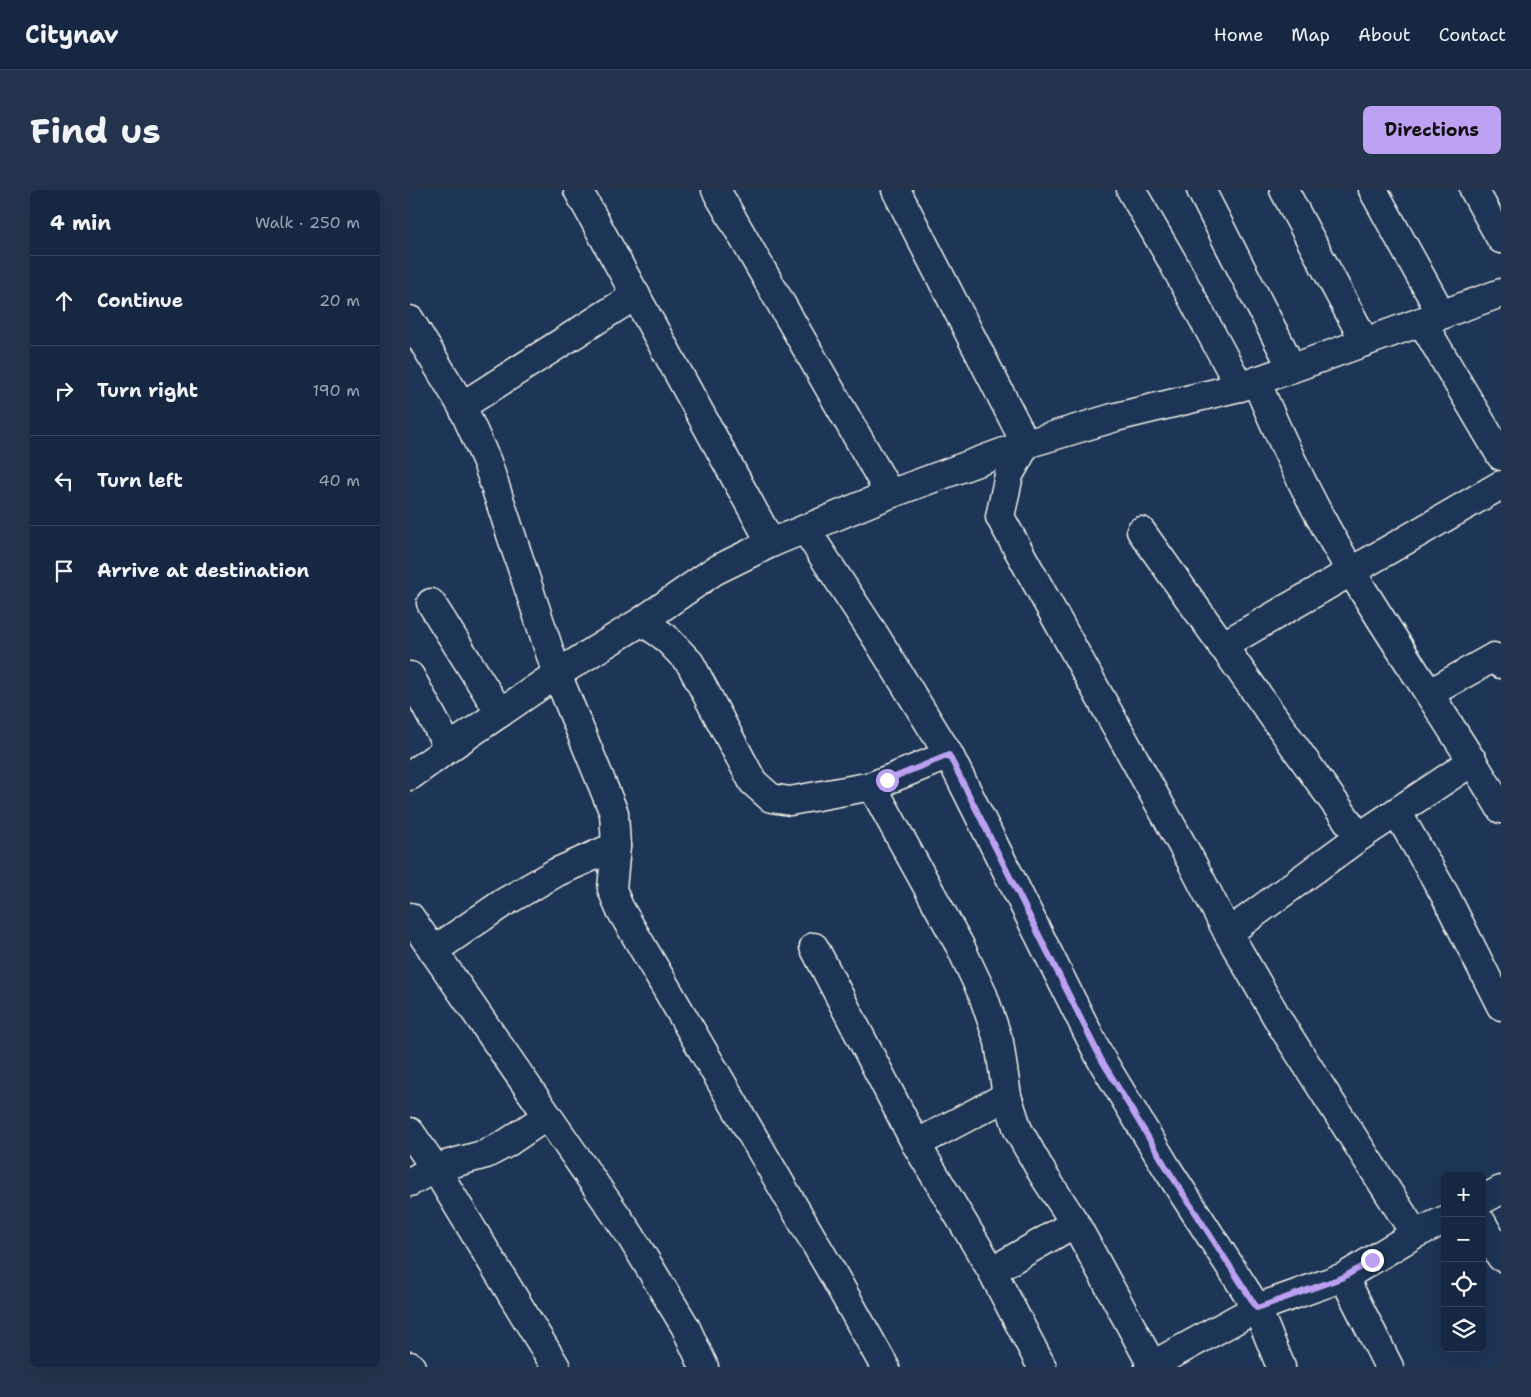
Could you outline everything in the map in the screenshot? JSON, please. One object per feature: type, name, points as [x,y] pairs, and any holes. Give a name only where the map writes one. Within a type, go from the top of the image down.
[{"type":"street","points":[[578,190],[771,543]]},
{"type":"street","points":[[716,190],[890,494]]},
{"type":"street","points":[[896,190],[1026,444]]},
{"type":"street","points":[[1131,190],[1280,437],[1309,498],[1351,571],[1474,761],[1501,809]]},
{"type":"street","points":[[1202,190],[1292,368]]},
{"type":"street","points":[[1284,190],[1364,342]]},
{"type":"street","points":[[1373,190],[1432,318],[1501,456]]},
{"type":"street","points":[[1474,190],[1501,239]]},
{"type":"street","points":[[410,776],[557,674],[642,621],[714,571],[771,543],[890,494],[1026,444],[1116,417],[1248,384],[1501,292]]},
{"type":"street","points":[[462,406],[636,295]]},
{"type":"street","points":[[410,320],[462,406],[487,462],[557,674],[614,813],[616,846],[612,889],[618,907],[885,1367]]},
{"type":"street","points":[[1026,444],[1009,475],[1000,517],[1191,861],[1228,933],[1282,1026],[1415,1234]]},
{"type":"street","points":[[1222,646],[1501,485]]},
{"type":"street","points":[[806,530],[874,634],[949,755],[1101,1059],[1168,1170],[1257,1308],[1282,1367]]},
{"type":"street","points":[[1141,531],[1359,837]]},
{"type":"street","points":[[431,603],[500,713]]},
{"type":"street","points":[[642,621],[666,637],[690,663],[753,782],[771,798],[790,801],[872,786],[949,755]]},
{"type":"street","points":[[1430,693],[1494,657],[1501,664]]},
{"type":"street","points":[[410,676],[449,748]]},
{"type":"street","points":[[1228,933],[1359,837],[1474,761]]},
{"type":"street","points":[[872,786],[960,946],[984,995],[999,1042],[1007,1096],[1018,1130],[1044,1176],[1075,1223],[1151,1366],[1257,1308],[1344,1277],[1415,1234],[1441,1222]]},
{"type":"street","points":[[1397,812],[1445,895],[1501,1006]]},
{"type":"street","points":[[433,951],[503,903],[557,872],[616,846]]},
{"type":"street","points":[[410,916],[630,1235],[685,1326],[704,1367]]},
{"type":"street","points":[[814,947],[916,1144],[992,1271],[1042,1367]]},
{"type":"street","points":[[916,1144],[1007,1096]]},
{"type":"street","points":[[410,1182],[435,1168],[486,1154],[508,1143],[547,1116]]},
{"type":"street","points":[[410,1132],[435,1168],[556,1367]]},
{"type":"street","points":[[1486,1198],[1501,1190]]},
{"type":"street","points":[[992,1271],[1075,1223]]},
{"type":"street","points":[[1486,1231],[1501,1257]]},
{"type":"street","points":[[1344,1277],[1389,1367]]},
{"type":"route","points":[[887,780],[949,755],[1101,1059],[1168,1170],[1257,1308],[1344,1277],[1372,1260]]}]
